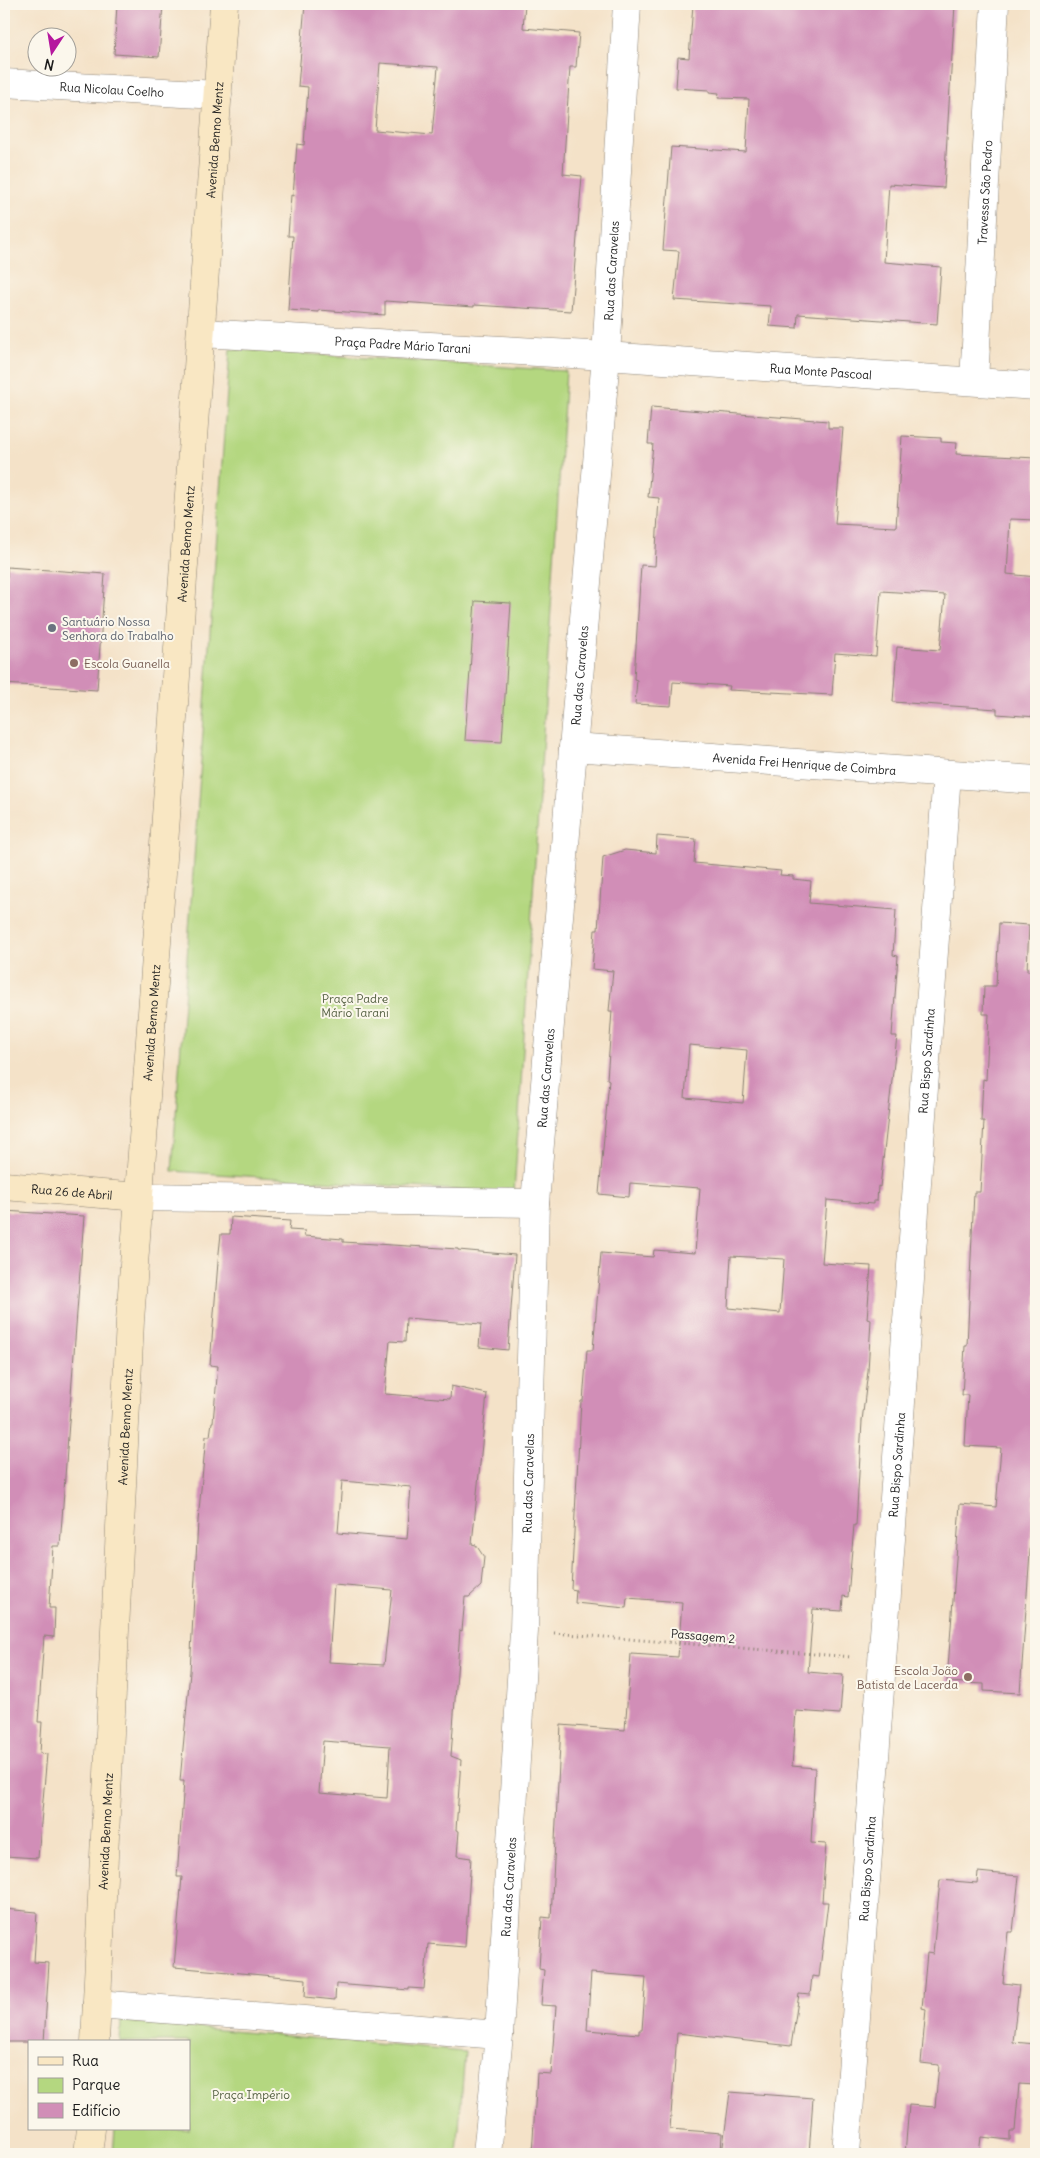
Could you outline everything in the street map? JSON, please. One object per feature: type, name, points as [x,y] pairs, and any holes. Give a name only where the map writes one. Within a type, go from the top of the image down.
[{"type":"street","name":"Avenida Benno Mentz","points":[[95,2040],[130,1321],[224,4]]},
{"type":"street","name":"Rua das Caravelas","points":[[487,2154],[498,2035],[524,1631],[535,1203],[606,356],[628,4]]},
{"type":"street","name":"Travessa São Pedro","points":[[974,381],[995,4]]},
{"type":"street","name":"Rua Nicolau Coelho","points":[[4,83],[218,95]]},
{"type":"street","name":"Praça Padre Mário Tarani","points":[[201,333],[606,356]]},
{"type":"street","name":"Rua Monte Pascoal","points":[[606,356],[1036,386]]},
{"type":"street","name":"Avenida Frei Henrique de Coimbra","points":[[573,747],[1036,780]]},
{"type":"street","name":"Rua Bispo Sardinha","points":[[846,2154],[946,774]]},
{"type":"street","name":"Rua 26 de Abril","points":[[4,1186],[139,1197]]},
{"type":"street","points":[[139,1197],[535,1203]]},
{"type":"street","points":[[97,2004],[498,2035]]},
{"type":"street","points":[[88,2154],[91,2130]]},
{"type":"street","points":[[91,2130],[94,2154]]},
{"type":"path","name":"Passagem 2","points":[[524,1631],[881,1660]]},
{"type":"green space","name":"Praça Padre Mário Tarani","points":[[230,349],[566,371],[514,1194],[172,1171]]},
{"type":"green space","name":"Praça Império","points":[[121,2021],[465,2052],[457,2154],[113,2154],[115,2130],[190,2130],[190,2040],[120,2040]]},
{"type":"building","points":[[117,4],[163,4],[159,57],[114,54]]},
{"type":"building","points":[[305,4],[525,4],[523,28],[579,33],[576,67],[570,67],[563,174],[582,176],[571,311],[385,301],[385,315],[319,310],[319,312],[288,310],[293,236],[288,236],[291,195],[293,196],[297,144],[304,145],[308,87],[298,86]],"holes":[[[380,63],[438,67],[432,135],[375,130]]]},
{"type":"building","points":[[693,4],[955,4],[944,188],[889,184],[884,262],[941,267],[937,324],[798,314],[797,328],[769,326],[771,306],[674,300],[679,251],[663,250],[671,147],[746,152],[749,99],[718,98],[719,93],[709,92],[709,90],[676,88],[678,57],[689,58]]},
{"type":"building","points":[[651,407],[828,421],[828,428],[843,428],[835,524],[896,527],[902,436],[941,438],[941,442],[957,443],[956,454],[1036,458],[1036,520],[1010,519],[1007,574],[1036,577],[1036,717],[997,714],[997,709],[893,702],[897,647],[940,650],[945,595],[881,591],[876,656],[835,653],[832,695],[729,690],[730,686],[673,682],[671,706],[635,704],[637,680],[634,679],[641,565],[655,566],[659,498],[648,497],[653,444],[648,444]]},
{"type":"building","name":"Santuário Nossa Senhora do Trabalho","points":[[7,567],[105,574],[97,690],[4,684],[4,577],[7,577]]},
{"type":"building","points":[[475,601],[511,603],[502,742],[465,740]]},
{"type":"building","points":[[657,836],[696,839],[694,863],[781,871],[780,875],[811,881],[809,903],[896,910],[893,955],[898,956],[892,1036],[897,1036],[880,1187],[878,1186],[877,1201],[873,1201],[873,1204],[827,1200],[822,1263],[871,1266],[867,1319],[871,1320],[868,1371],[862,1421],[856,1525],[854,1525],[848,1597],[843,1596],[842,1611],[813,1609],[808,1672],[843,1675],[840,1714],[796,1711],[792,1766],[815,1768],[811,1843],[826,1844],[822,1902],[828,1902],[819,1977],[812,1976],[810,1995],[799,1994],[791,2046],[677,2033],[670,2129],[722,2133],[721,2154],[532,2154],[537,2073],[551,2074],[556,2006],[541,2005],[544,1970],[539,1969],[542,1917],[551,1918],[561,1725],[625,1730],[631,1654],[678,1657],[682,1602],[627,1598],[626,1608],[575,1603],[576,1590],[571,1589],[581,1401],[583,1401],[587,1350],[593,1350],[601,1253],[653,1257],[654,1250],[695,1253],[700,1188],[630,1183],[629,1197],[599,1194],[609,1080],[607,1079],[612,1011],[609,1011],[613,971],[592,969],[595,930],[598,930],[603,857],[625,850],[656,853]],"holes":[[[689,1045],[747,1050],[743,1103],[685,1098]],[[731,1256],[784,1259],[780,1313],[728,1308]],[[591,1973],[646,1977],[642,2030],[639,2030],[639,2034],[587,2030]]]},
{"type":"building","points":[[999,923],[1029,925],[1027,971],[1036,971],[1036,1468],[1020,1693],[984,1691],[984,1684],[947,1682],[960,1504],[996,1507],[1001,1448],[965,1446],[968,1395],[962,1395],[965,1346],[967,1346],[974,1192],[980,1192],[984,1121],[981,1121],[983,1079],[986,1080],[989,1014],[983,1014],[984,986],[996,986]]},
{"type":"building","points":[[4,1211],[84,1216],[60,1546],[53,1546],[49,1608],[55,1608],[54,1637],[44,1636],[38,1722],[42,1722],[40,1753],[47,1754],[38,1858],[4,1856],[4,1305],[6,1276],[4,1275]]},
{"type":"building","points":[[231,1217],[290,1221],[289,1230],[305,1231],[304,1236],[343,1239],[343,1242],[458,1249],[515,1255],[508,1350],[479,1347],[481,1324],[406,1318],[405,1342],[390,1341],[385,1394],[450,1399],[451,1386],[487,1394],[472,1544],[476,1545],[484,1557],[481,1586],[469,1597],[465,1597],[462,1631],[460,1630],[451,1756],[461,1760],[456,1830],[459,1831],[457,1856],[471,1858],[465,1947],[428,1944],[424,1989],[409,1988],[409,1990],[336,1984],[335,2000],[305,1997],[306,1979],[174,1967],[182,1877],[177,1877],[184,1781],[180,1781],[190,1672],[198,1521],[206,1436],[210,1436],[213,1422],[218,1366],[210,1365],[221,1234],[230,1234]],"holes":[[[342,1481],[411,1487],[407,1539],[338,1533]],[[334,1585],[392,1590],[384,1665],[329,1662]],[[323,1741],[390,1746],[387,1798],[319,1793]]]},
{"type":"building","points":[[978,1872],[1019,1876],[1013,1932],[1008,1932],[1003,1983],[1019,1985],[1013,2042],[1036,2044],[1036,2085],[1019,2084],[1015,2131],[1010,2131],[1010,2140],[981,2137],[979,2154],[905,2154],[909,2105],[935,2107],[939,2065],[921,2063],[926,2009],[922,2008],[927,1953],[933,1954],[940,1880],[977,1883]]},
{"type":"building","points":[[4,1909],[37,1912],[34,1962],[49,1963],[44,2040],[4,2042]]},
{"type":"building","points":[[730,2092],[813,2098],[809,2154],[722,2154]]},
{"type":"place","name":"Santuário Nossa Senhora do Trabalho","points":[[52,628]]},
{"type":"place","name":"Escola Guanella","points":[[74,663]]},
{"type":"place","name":"Escola João Batista de Lacerda","points":[[968,1677]]}]
